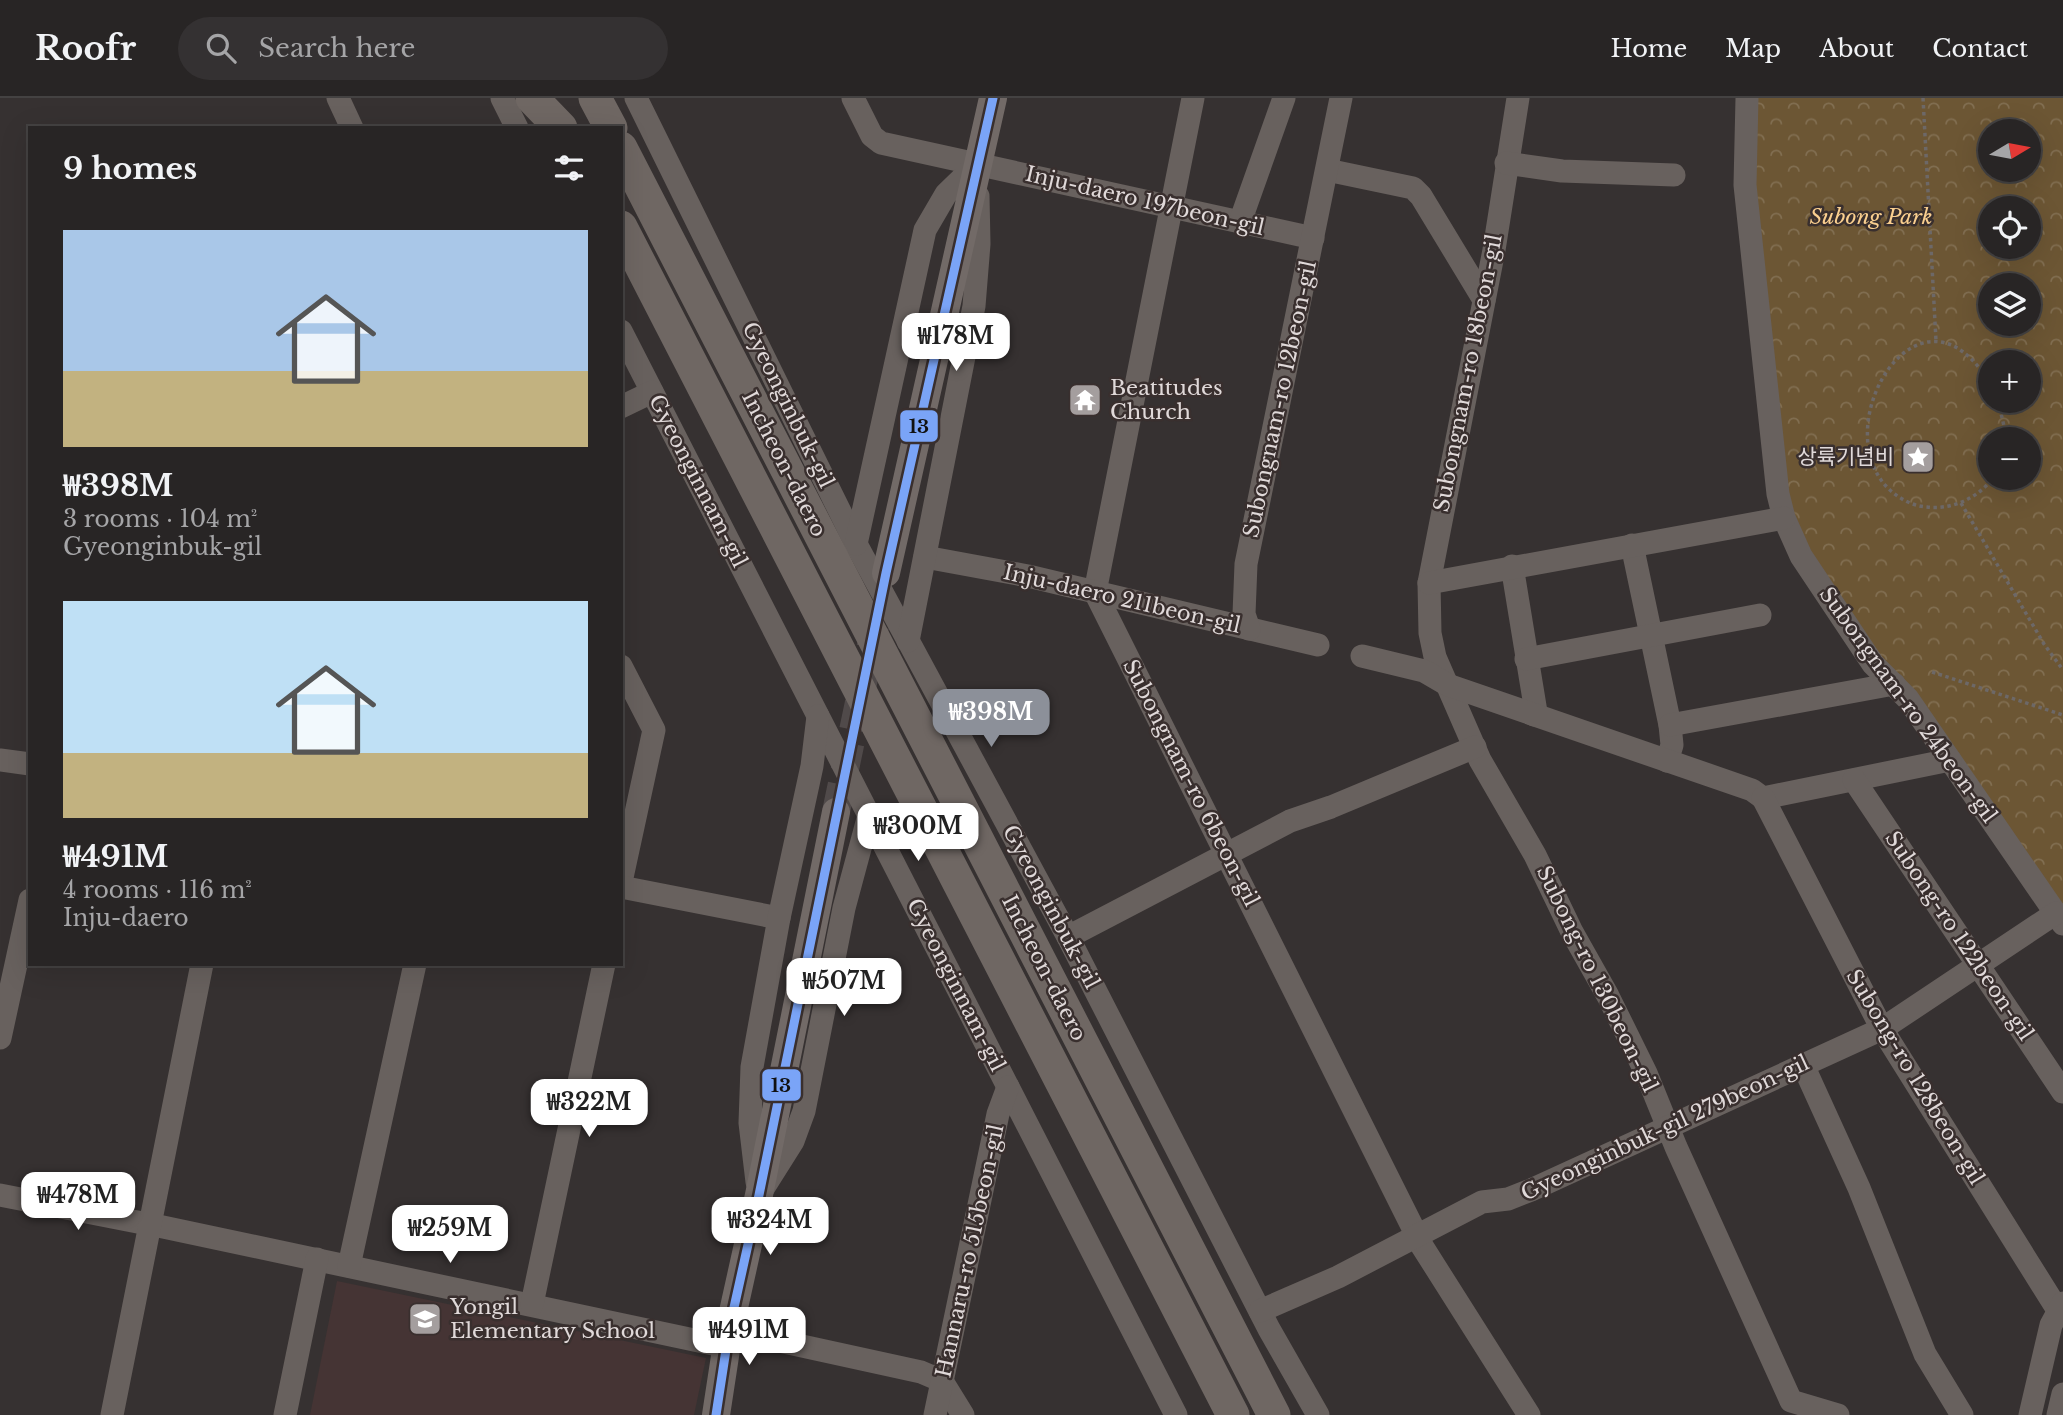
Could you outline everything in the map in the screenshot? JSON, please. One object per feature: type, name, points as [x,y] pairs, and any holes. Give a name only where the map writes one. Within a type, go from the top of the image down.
[{"type":"highway","points":[[532,98],[559,126]]},
{"type":"highway","points":[[555,98],[569,126]]},
{"type":"highway","points":[[595,98],[610,126]]},
{"type":"highway","name":"Incheon-daero","points":[[623,152],[1274,1415]]},
{"type":"highway","name":"Incheon-daero","points":[[623,232],[1233,1415]]},
{"type":"main road","points":[[886,573],[993,98]]},
{"type":"main road","points":[[716,1415],[728,1339],[836,812]]},
{"type":"street","points":[[338,98],[351,126]]},
{"type":"street","points":[[502,98],[516,126]]},
{"type":"street","name":"Gyeonginbuk-gil","points":[[636,98],[856,544],[1068,937],[1260,1311],[1318,1415]]},
{"type":"street","name":"Inju-daero 197beon-gil","points":[[853,98],[872,136],[881,143],[1313,238]]},
{"type":"street","points":[[1095,592],[1193,98]]},
{"type":"street","points":[[1240,222],[1284,98]]},
{"type":"street","name":"Subongnam-ro 12beon-gil","points":[[1249,629],[1244,614],[1247,564],[1341,98]]},
{"type":"street","name":"Subongnam-ro 18beon-gil","points":[[1448,685],[1436,657],[1430,633],[1429,583],[1484,300],[1518,98]]},
{"type":"street","name":"Subongnam-ro 24beon-gil","points":[[1747,98],[1745,185],[1778,494],[1784,518],[1801,556],[1873,664],[1908,699],[2059,919]]},
{"type":"street","points":[[856,544],[925,230],[947,194],[978,163]]},
{"type":"street","points":[[908,641],[974,306],[979,244],[978,163]]},
{"type":"street","points":[[1506,163],[1562,171],[1674,174]]},
{"type":"street","points":[[1327,170],[1413,188],[1421,196],[1484,300]]},
{"type":"street","name":"Gyeonginnam-gil","points":[[623,335],[1176,1415]]},
{"type":"street","points":[[623,406],[652,392]]},
{"type":"street","points":[[1429,583],[1784,518]]},
{"type":"street","points":[[1632,545],[1670,725],[1672,745],[1667,761]]},
{"type":"street","name":"Inju-daero 211beon-gil","points":[[925,557],[1028,576],[1318,645]]},
{"type":"street","points":[[1512,566],[1536,712],[1534,715]]},
{"type":"street","name":"Subongnam-ro 6beon-gil","points":[[1095,592],[1417,1236],[1530,1415]]},
{"type":"street","points":[[1526,659],[1760,615]]},
{"type":"street","points":[[1362,656],[1423,671],[1448,685],[1752,790],[1763,798],[1950,760]]},
{"type":"street","points":[[623,670],[654,730],[623,875]]},
{"type":"street","points":[[1670,725],[1894,684]]},
{"type":"street","name":"Subong-ro 130beon-gil","points":[[1448,685],[1475,747],[1535,855],[1646,1073],[1791,1401],[1830,1413]]},
{"type":"street","points":[[759,1195],[750,1123],[752,1067],[779,918],[812,766],[818,716]]},
{"type":"street","points":[[1068,937],[1290,821],[1331,807],[1475,747]]},
{"type":"street","points":[[0,760],[28,764]]},
{"type":"street","name":"Subong-ro 122beon-gil","points":[[1854,780],[2063,1092]]},
{"type":"street","name":"Subong-ro 128beon-gil","points":[[1763,798],[1882,1029],[2061,1307]]},
{"type":"street","points":[[759,1195],[793,1141],[804,1111],[844,908],[869,815]]},
{"type":"street","points":[[623,884],[779,918]]},
{"type":"street","points":[[0,1038],[28,909]]},
{"type":"street","name":"Gyeonginbuk-gil 279beon-gil","points":[[1260,1311],[1338,1278],[1482,1202],[1508,1199],[1882,1029],[1978,965],[2059,919]]},
{"type":"street","points":[[112,1415],[157,1226],[202,966]]},
{"type":"street","points":[[349,1266],[415,966]]},
{"type":"street","points":[[532,1304],[604,966]]},
{"type":"street","points":[[1803,1065],[1859,1188],[1925,1354],[1962,1415]]},
{"type":"street","name":"Hannaru-ro 515beon-gil","points":[[935,1415],[999,1114],[1008,1087]]},
{"type":"street","points":[[0,1195],[532,1304],[921,1372],[942,1381],[963,1415]]},
{"type":"street","points":[[285,1415],[317,1259]]},
{"type":"street","points":[[2030,1415],[2051,1325],[2061,1307]]},
{"type":"path","points":[[1923,98],[1936,341]]},
{"type":"path","points":[[1978,367],[1956,348],[1936,341],[1922,342],[1909,348],[1898,356],[1880,385],[1871,410],[1868,446],[1879,478],[1898,496],[1920,506],[1931,508],[1961,503],[1982,490]]},
{"type":"path","points":[[1961,503],[2044,644],[2063,670]]},
{"type":"path","points":[[1932,672],[2063,715]]},
{"type":"shaded area","name":"Yongil Elementary School","points":[[337,1281],[706,1358],[694,1415],[310,1415]]},
{"type":"green space","name":"Subong Park","points":[[1751,98],[2063,98],[2063,918],[1784,518],[1754,238]]},
{"type":"tunnel","points":[[836,812],[875,626]]},
{"type":"transit line","name":"13","points":[[716,1415],[729,1330],[886,573],[993,98]]},
{"type":"place","name":"Beatitudes Church","points":[[1085,400]]},
{"type":"place","name":"상륙기념비","points":[[1918,457]]},
{"type":"place","name":"Yongil Elementary School","points":[[425,1319]]}]
